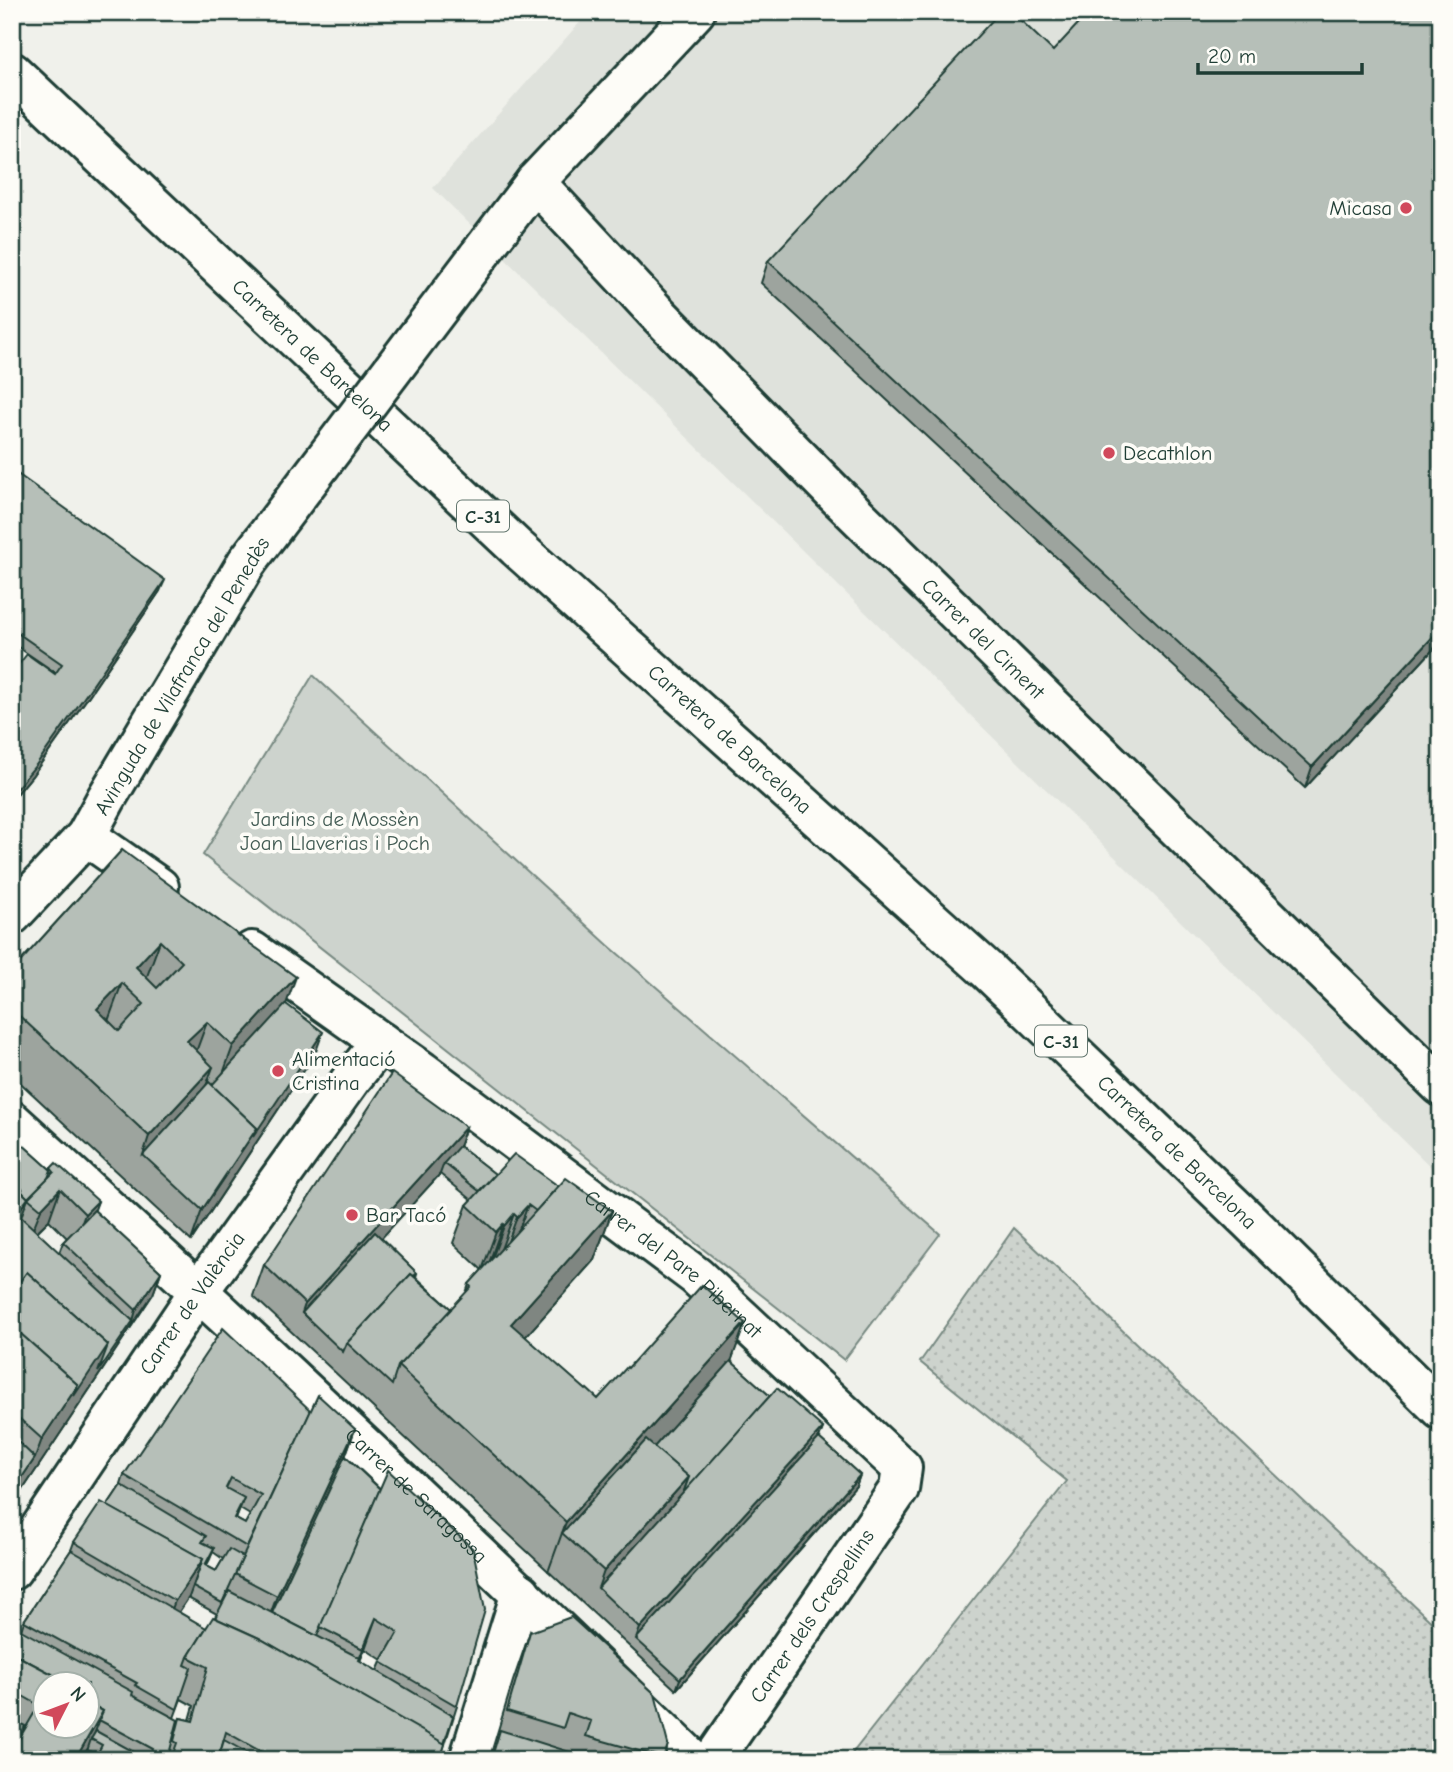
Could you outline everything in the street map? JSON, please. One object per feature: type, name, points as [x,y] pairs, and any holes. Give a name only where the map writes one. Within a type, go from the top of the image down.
[{"type":"main road","name":"Avinguda de Vilafranca del Penedès","points":[[12,915],[86,836],[247,562],[535,183],[695,12]]},
{"type":"main road","name":"Carretera de Barcelona","points":[[12,72],[517,548],[986,970],[1248,1220],[1441,1410]]},
{"type":"main road","name":"Carrer del Ciment","points":[[535,183],[654,310],[834,493],[1441,1086]]},
{"type":"main road","points":[[86,836],[182,903]]},
{"type":"main road","name":"Carrer del Pare Pibernat","points":[[227,934],[422,1071],[696,1276],[902,1468]]},
{"type":"main road","name":"Carrer de València","points":[[12,1570],[199,1291],[352,1078],[381,1042]]},
{"type":"main road","name":"Carrer de Saragossa","points":[[12,1121],[199,1291],[693,1760]]},
{"type":"main road","name":"Carrer dels Crespellins","points":[[713,1760],[900,1489],[902,1468]]},
{"type":"main road","points":[[469,1760],[521,1594]]},
{"type":"shaded area","points":[[589,12],[1441,12],[1441,1177],[433,188]]},
{"type":"green space","name":"Jardins de Mossèn Joan Llaverias i Poch","points":[[313,675],[608,945],[940,1234],[844,1360],[203,855]]},
{"type":"green space","points":[[1014,1228],[1441,1631],[1441,1760],[847,1760],[1067,1481],[920,1362]]},
{"type":"building","points":[[1000,12],[1012,12],[1053,51],[1089,12],[1441,12],[1441,628],[1312,767],[768,261]]},
{"type":"building","points":[[12,470],[165,580],[36,765],[12,794],[12,673],[27,654],[55,674],[62,664],[12,629],[16,617],[12,614]]},
{"type":"building","points":[[122,850],[296,977],[233,1046],[207,1022],[187,1041],[213,1067],[149,1136],[12,1009],[12,971]],"holes":[[[160,941],[182,962],[157,988],[136,967]],[[122,983],[144,1004],[119,1031],[97,1009]]]},
{"type":"building","points":[[286,1004],[323,1032],[253,1137],[257,1128],[212,1085]]},
{"type":"building","points":[[392,1073],[466,1127],[305,1304],[264,1265]]},
{"type":"building","points":[[209,1082],[257,1128],[202,1210],[143,1155]]},
{"type":"building","points":[[12,1135],[51,1170],[48,1178],[28,1198],[12,1180]]},
{"type":"building","points":[[459,1146],[495,1174],[479,1191],[444,1163]]},
{"type":"building","points":[[514,1154],[558,1186],[536,1211],[528,1205],[517,1217],[514,1214],[496,1232],[467,1205]]},
{"type":"building","points":[[56,1163],[98,1201],[85,1214],[60,1189],[41,1209],[28,1198],[54,1172],[51,1168]]},
{"type":"building","points":[[566,1178],[612,1211],[511,1324],[586,1390],[598,1399],[702,1285],[745,1323],[566,1522],[398,1366]]},
{"type":"building","points":[[12,1180],[28,1198],[12,1220]]},
{"type":"building","points":[[94,1210],[161,1272],[136,1310],[63,1242]]},
{"type":"building","points":[[21,1217],[133,1321],[98,1372],[108,1345],[27,1272],[12,1292],[12,1230]]},
{"type":"building","points":[[375,1232],[417,1273],[414,1276],[411,1274],[347,1343],[343,1352],[302,1313]]},
{"type":"building","points":[[27,1272],[108,1345],[74,1396],[78,1385],[12,1326],[12,1292]]},
{"type":"building","points":[[411,1274],[451,1309],[398,1366],[392,1385],[347,1343]]},
{"type":"building","points":[[12,1326],[78,1385],[42,1439],[12,1412]]},
{"type":"building","points":[[223,1328],[311,1411],[247,1547],[124,1475]],"holes":[[[231,1478],[261,1495],[245,1524],[234,1518],[244,1498],[226,1488]]]},
{"type":"building","points":[[731,1361],[770,1396],[683,1494],[689,1477],[654,1447]]},
{"type":"building","points":[[777,1388],[823,1428],[640,1628],[598,1588]]},
{"type":"building","points":[[318,1395],[355,1429],[277,1596],[235,1574]]},
{"type":"building","points":[[12,1436],[35,1458],[12,1492]]},
{"type":"building","points":[[819,1438],[860,1475],[680,1679],[636,1639]]},
{"type":"building","points":[[646,1440],[689,1477],[604,1571],[562,1533]]},
{"type":"building","points":[[345,1456],[380,1489],[317,1636],[272,1613]]},
{"type":"building","points":[[388,1470],[473,1549],[485,1610],[457,1706],[381,1662],[398,1632],[376,1618],[363,1649],[320,1627]]},
{"type":"building","points":[[121,1485],[206,1536],[202,1542],[214,1548],[205,1565],[216,1571],[229,1549],[243,1557],[222,1603],[193,1587],[203,1559],[107,1506]]},
{"type":"building","points":[[101,1502],[203,1559],[175,1601],[74,1542]]},
{"type":"building","points":[[71,1550],[206,1628],[185,1665],[191,1668],[177,1709],[135,1685],[137,1683],[24,1621]]},
{"type":"building","points":[[229,1591],[360,1658],[359,1660],[453,1716],[444,1744],[259,1638],[215,1618]]},
{"type":"building","points":[[213,1617],[259,1638],[445,1744],[440,1760],[276,1760],[226,1732],[218,1760],[171,1760],[177,1743],[174,1741],[180,1718],[193,1721],[208,1667],[188,1657]]},
{"type":"building","points":[[571,1617],[655,1694],[668,1744],[664,1758],[586,1736],[591,1721],[568,1713],[563,1728],[507,1711],[530,1632]]},
{"type":"building","points":[[21,1630],[93,1670],[44,1670],[12,1653],[12,1644]]},
{"type":"building","points":[[12,1653],[44,1670],[32,1670],[32,1701],[12,1690]]},
{"type":"building","points":[[102,1675],[178,1720],[168,1758],[170,1760],[147,1760],[153,1749],[102,1722]]},
{"type":"building","points":[[32,1717],[32,1740],[86,1740],[75,1760],[12,1760],[12,1751]]},
{"type":"building","points":[[12,1719],[25,1726],[12,1749]]},
{"type":"building","points":[[500,1730],[579,1755],[598,1760],[491,1760]]},
{"type":"building","points":[[102,1734],[147,1759],[94,1760],[102,1745],[93,1740],[102,1740]]},
{"type":"building","points":[[224,1740],[260,1760],[218,1760]]},
{"type":"place","name":"Micasa","points":[[1406,208]]},
{"type":"place","name":"Decathlon","points":[[1109,453]]},
{"type":"place","name":"Alimentació Cristina","points":[[278,1071]]},
{"type":"place","name":"Bar Tacó","points":[[352,1215]]}]
